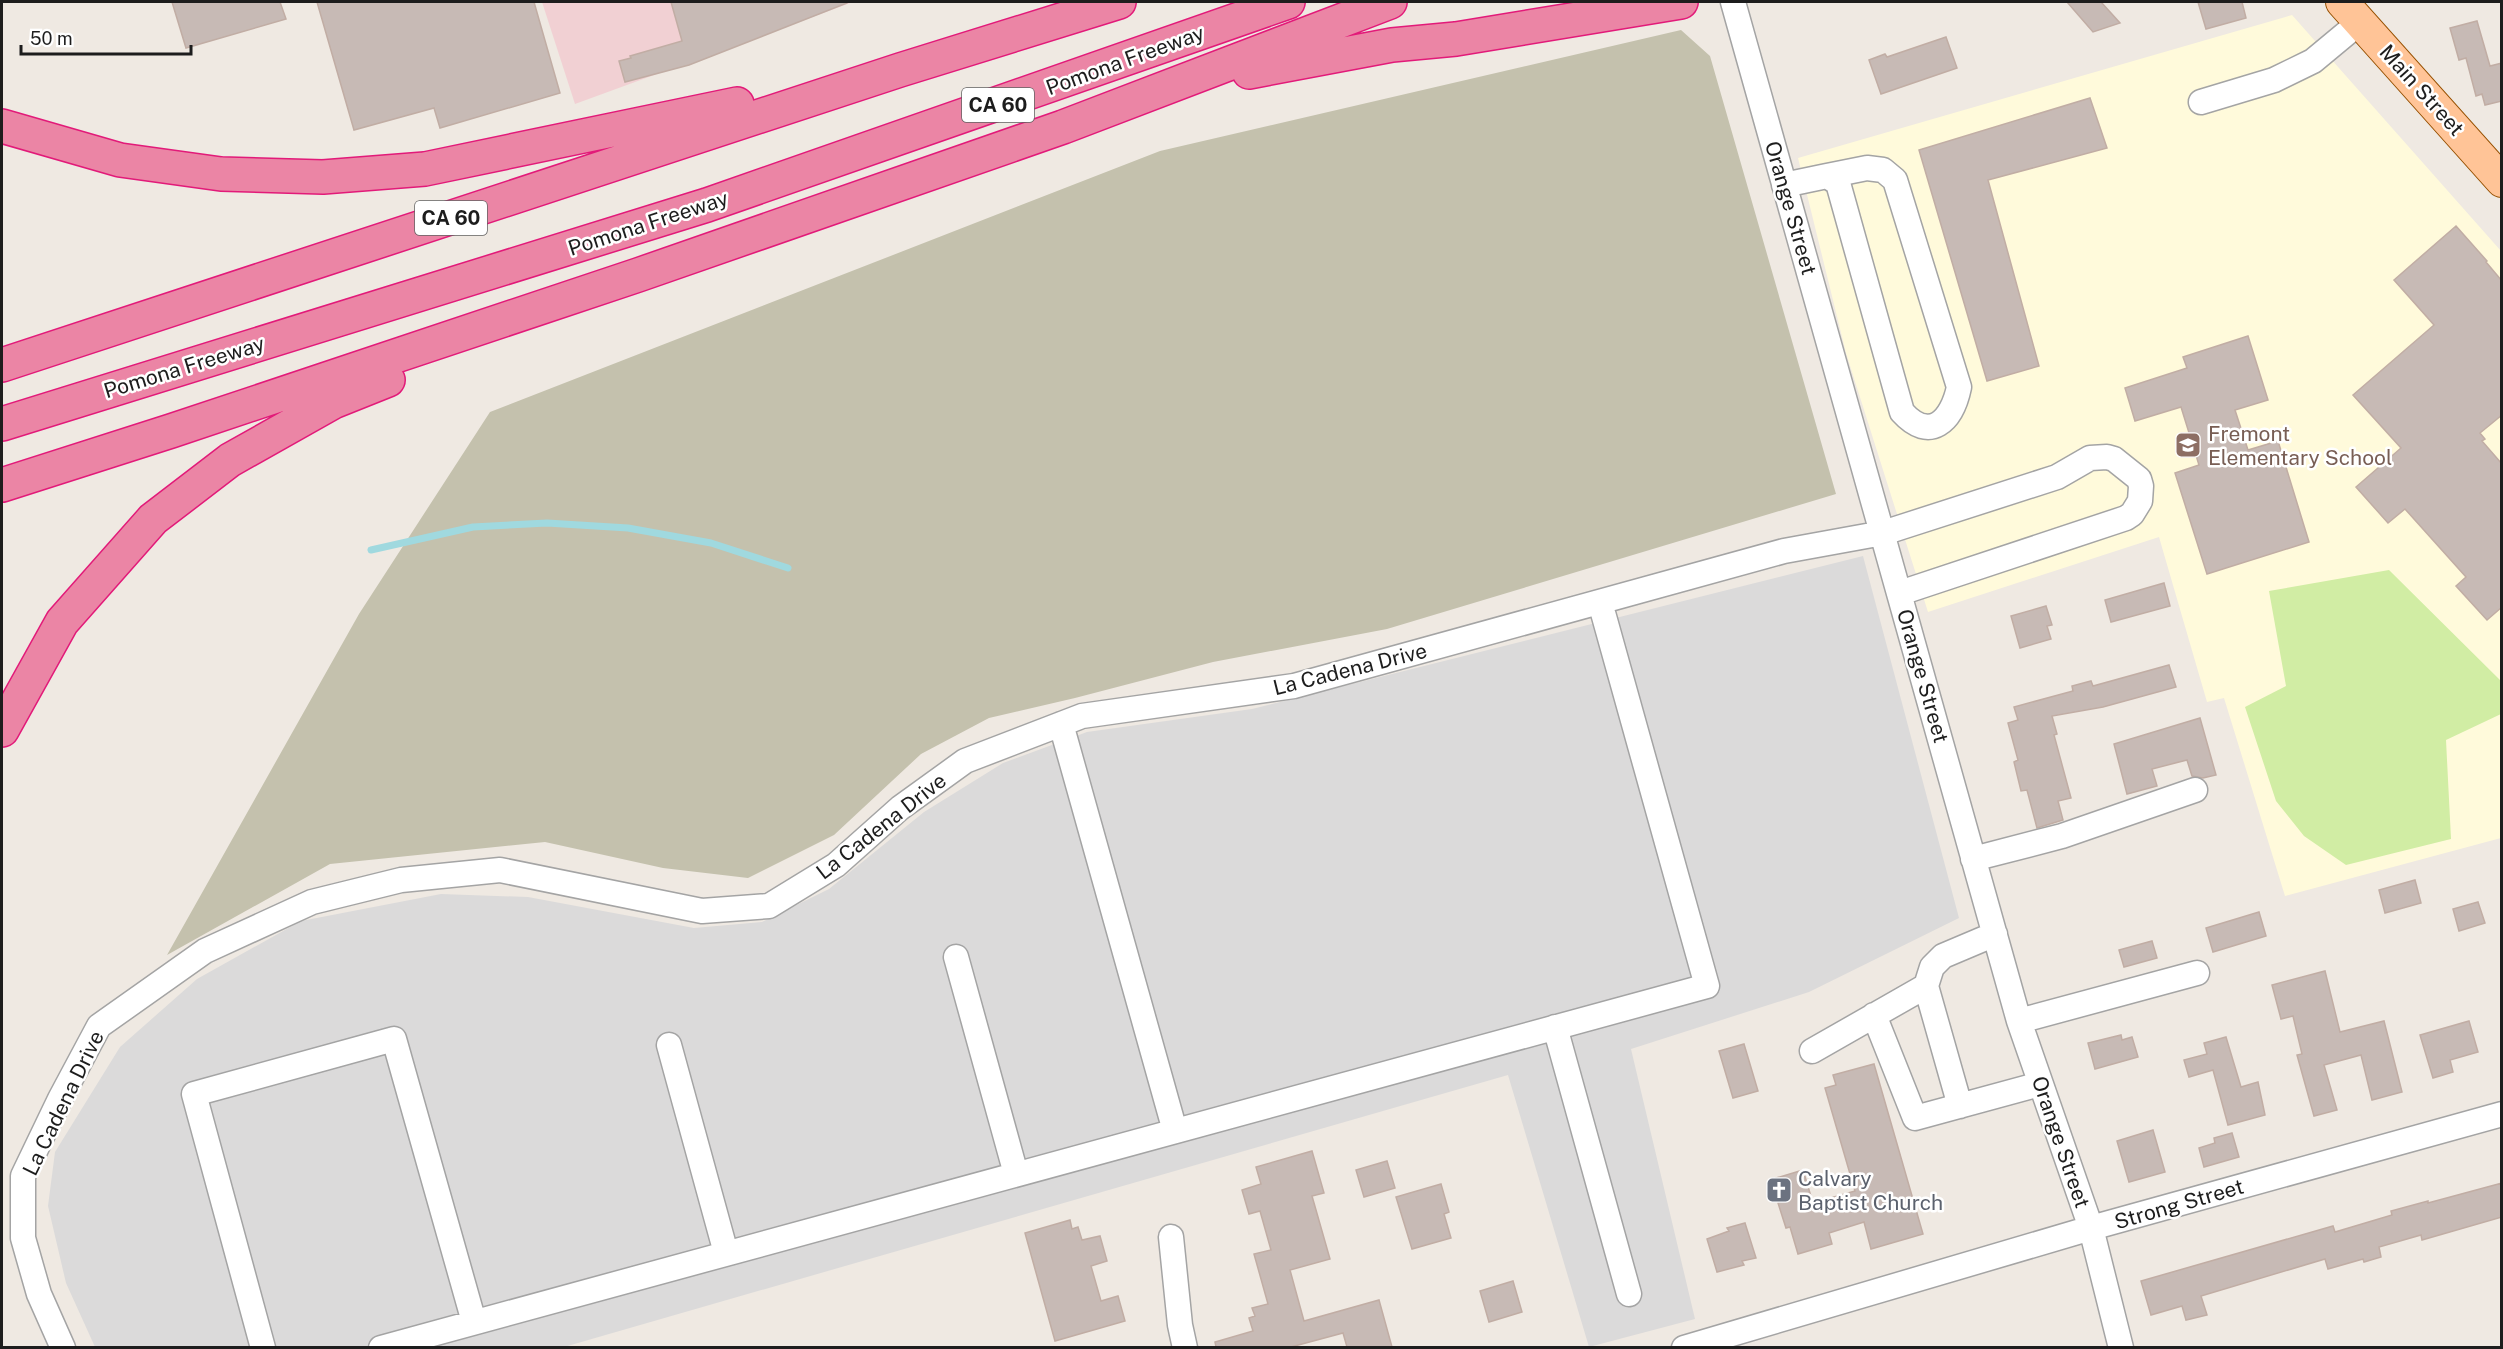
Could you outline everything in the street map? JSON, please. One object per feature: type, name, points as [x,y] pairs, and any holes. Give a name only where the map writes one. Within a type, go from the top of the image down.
[{"type":"highway","points":[[1067,18],[1107,2]]},
{"type":"highway","name":"CA 60","points":[[2,365],[900,70],[1119,2]]},
{"type":"highway","name":"Pomona Freeway","points":[[2,424],[707,205],[1288,2]]},
{"type":"highway","points":[[2,485],[638,275],[1063,127],[1390,2]]},
{"type":"highway","points":[[1063,127],[1235,75],[1392,45],[1456,39],[1681,2]]},
{"type":"highway","points":[[2,126],[120,160],[221,174],[323,177],[425,169],[900,70]]},
{"type":"highway","points":[[2,730],[62,622],[153,519],[230,460],[333,402],[638,275]]},
{"type":"main road","name":"Main Street","points":[[2351,12],[2502,181]]},
{"type":"street","name":"Orange Street","points":[[1733,2],[2019,1021],[2091,1228],[2121,1347]]},
{"type":"street","points":[[2201,102],[2274,80],[2313,61],[2351,12]]},
{"type":"street","points":[[1784,185],[1827,176],[1868,168],[1883,170],[1894,180],[1959,387],[1955,405],[1944,420],[1927,428],[1913,425],[1902,412],[1838,183],[1827,176]]},
{"type":"street","name":"La Cadena Drive","points":[[63,1347],[39,1294],[24,1238],[23,1176],[99,1026],[205,951],[312,902],[401,880],[501,870],[702,911],[769,906],[836,865],[900,808],[965,761],[1082,716],[1294,686],[1784,551],[1883,533],[2057,477],[2090,458],[2114,459],[2134,474],[2141,486],[2140,501],[2132,514],[2126,518],[1900,593]]},
{"type":"street","points":[[381,1347],[1707,986],[1600,602]]},
{"type":"street","points":[[1061,724],[1175,1131]]},
{"type":"street","points":[[1973,859],[2062,836],[2195,790]]},
{"type":"street","points":[[1960,1106],[1926,986],[1932,967],[1942,956],[1995,934]]},
{"type":"street","points":[[956,957],[1016,1174]]},
{"type":"street","points":[[2019,1021],[2197,973]]},
{"type":"street","points":[[1812,1051],[1926,986]]},
{"type":"street","points":[[1874,1015],[1915,1118],[2040,1084]]},
{"type":"street","points":[[1555,1027],[1629,1294]]},
{"type":"street","points":[[263,1347],[195,1094],[394,1039],[474,1322]]},
{"type":"street","points":[[669,1045],[726,1253]]},
{"type":"street","name":"Strong Street","points":[[1684,1347],[2091,1228],[2502,1114]]},
{"type":"street","points":[[1171,1237],[1180,1325],[1185,1347]]},
{"type":"shaded area","points":[[542,2],[853,2],[575,104]]},
{"type":"shaded area","name":"Fremont Elementary School","points":[[2292,15],[2501,251],[2501,838],[2285,896],[2224,698],[2207,702],[2159,537],[1928,612],[1846,353],[1798,158]]},
{"type":"shaded area","points":[[1681,30],[1710,56],[1836,494],[1387,629],[1213,662],[989,718],[921,754],[834,835],[748,878],[663,868],[545,842],[330,864],[167,955],[359,614],[490,412],[1160,151]]},
{"type":"shaded area","points":[[1863,556],[1959,918],[1809,992],[1631,1049],[1695,1319],[1589,1347],[1508,1075],[564,1347],[95,1347],[66,1283],[48,1206],[55,1152],[120,1047],[197,979],[301,921],[441,894],[528,897],[694,928],[762,922],[829,889],[924,812],[1003,763],[1087,732],[1252,709]]},
{"type":"green space","points":[[2389,570],[2501,681],[2501,714],[2446,740],[2451,839],[2346,865],[2304,836],[2276,801],[2245,707],[2286,686],[2269,591]]},
{"type":"building","points":[[172,2],[280,2],[286,19],[186,48]]},
{"type":"building","points":[[317,2],[534,2],[560,93],[440,128],[434,108],[354,130]]},
{"type":"building","points":[[671,2],[847,3],[689,65],[625,82],[619,61],[682,41]]},
{"type":"building","points":[[2067,2],[2101,2],[2120,23],[2093,32]]},
{"type":"building","points":[[2198,2],[2242,2],[2246,18],[2206,29]]},
{"type":"building","points":[[2477,21],[2490,66],[2502,63],[2502,101],[2485,105],[2482,94],[2476,96],[2466,58],[2459,60],[2450,28]]},
{"type":"building","points":[[1946,37],[1957,68],[1881,94],[1869,60],[1885,54],[1887,57]]},
{"type":"building","points":[[2090,98],[2107,148],[1988,180],[2039,366],[1987,381],[1919,150]]},
{"type":"building","points":[[2456,226],[2502,281],[2502,415],[2480,433],[2485,439],[2482,441],[2502,464],[2502,607],[2487,620],[2456,586],[2466,577],[2405,509],[2388,523],[2356,487],[2401,448],[2353,395],[2434,325],[2394,280]]},
{"type":"building","points":[[2248,336],[2268,400],[2235,410],[2248,450],[2278,441],[2309,542],[2207,574],[2175,473],[2199,465],[2181,407],[2135,421],[2125,388],[2187,368],[2183,357]]},
{"type":"building","points":[[2164,583],[2170,606],[2111,622],[2105,600]]},
{"type":"building","points":[[2046,606],[2052,625],[2047,626],[2051,639],[2020,648],[2011,616]]},
{"type":"building","points":[[2169,665],[2176,687],[2103,707],[2052,716],[2057,734],[2054,735],[2071,798],[2058,801],[2063,820],[2037,828],[2027,790],[2021,791],[2014,762],[2018,760],[2008,723],[2018,720],[2014,707],[2073,691],[2072,686],[2091,681],[2093,686]]},
{"type":"building","points":[[2200,718],[2216,775],[2203,778],[2192,776],[2187,760],[2152,769],[2157,786],[2127,794],[2114,744]]},
{"type":"building","points":[[2415,880],[2421,903],[2385,913],[2379,890]]},
{"type":"building","points":[[2478,902],[2485,923],[2459,931],[2453,909]]},
{"type":"building","points":[[2259,912],[2266,936],[2213,952],[2206,928]]},
{"type":"building","points":[[2152,941],[2157,958],[2124,967],[2119,950]]},
{"type":"building","points":[[2325,971],[2340,1032],[2384,1021],[2402,1092],[2372,1100],[2361,1055],[2324,1065],[2337,1110],[2314,1116],[2297,1055],[2302,1054],[2293,1016],[2281,1019],[2272,985]]},
{"type":"building","points":[[2469,1021],[2478,1052],[2450,1060],[2453,1072],[2433,1078],[2420,1035]]},
{"type":"building","points":[[2121,1035],[2122,1040],[2132,1037],[2138,1057],[2095,1069],[2088,1043]]},
{"type":"building","points":[[2226,1037],[2241,1087],[2258,1082],[2265,1115],[2228,1125],[2213,1070],[2189,1077],[2184,1060],[2207,1054],[2204,1043]]},
{"type":"building","points":[[1744,1044],[1758,1091],[1733,1098],[1719,1051]]},
{"type":"building","points":[[1874,1064],[1923,1234],[1871,1249],[1864,1222],[1829,1233],[1832,1244],[1798,1254],[1790,1227],[1786,1228],[1778,1203],[1782,1201],[1776,1178],[1803,1170],[1813,1203],[1855,1191],[1825,1088],[1836,1085],[1833,1075]]},
{"type":"building","points":[[2153,1130],[2165,1172],[2129,1182],[2117,1141]]},
{"type":"building","points":[[2232,1133],[2239,1157],[2204,1167],[2199,1148],[2215,1143],[2214,1138]]},
{"type":"building","points":[[1312,1151],[1324,1193],[1312,1196],[1330,1259],[1290,1270],[1304,1321],[1379,1300],[1392,1347],[1347,1347],[1343,1333],[1291,1347],[1216,1347],[1215,1342],[1253,1331],[1249,1318],[1255,1316],[1252,1308],[1268,1304],[1254,1254],[1271,1250],[1260,1211],[1249,1214],[1242,1190],[1261,1184],[1256,1167]]},
{"type":"building","points":[[1387,1161],[1395,1188],[1364,1197],[1356,1170]]},
{"type":"building","points":[[2502,1183],[2502,1217],[2422,1240],[2421,1235],[2379,1247],[2381,1257],[2364,1262],[2363,1259],[2328,1269],[2325,1259],[2201,1296],[2207,1315],[2186,1320],[2182,1306],[2151,1315],[2141,1281],[2333,1226],[2335,1232],[2392,1215],[2391,1211]]},
{"type":"building","points":[[1441,1184],[1449,1212],[1444,1214],[1451,1238],[1412,1249],[1396,1197]]},
{"type":"building","points":[[1070,1220],[1072,1229],[1078,1227],[1082,1240],[1100,1236],[1107,1261],[1091,1266],[1101,1301],[1118,1296],[1125,1321],[1055,1341],[1025,1233]]},
{"type":"building","points":[[1745,1223],[1756,1258],[1742,1261],[1744,1265],[1717,1272],[1707,1239],[1729,1231],[1727,1228]]},
{"type":"building","points":[[1513,1281],[1522,1312],[1489,1322],[1480,1291]]},
{"type":"waterway","points":[[371,550],[473,527],[547,523],[628,528],[711,543],[788,568]]},
{"type":"place","name":"Fremont Elementary School","points":[[2188,445]]},
{"type":"place","name":"Calvary Baptist Church","points":[[1779,1190]]}]
